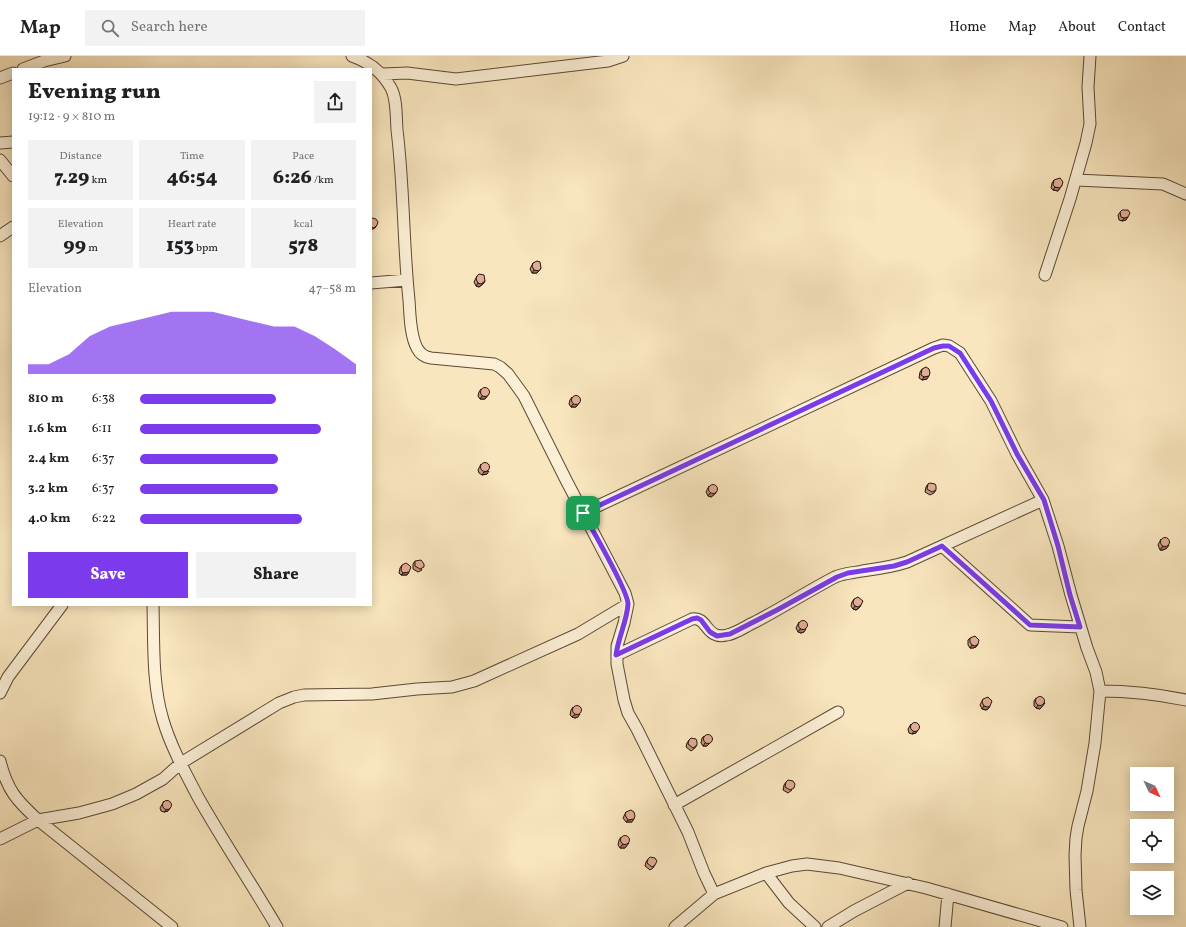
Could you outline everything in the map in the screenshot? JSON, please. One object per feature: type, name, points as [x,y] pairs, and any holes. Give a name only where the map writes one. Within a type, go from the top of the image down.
[{"type":"street","points":[[26,68],[44,61],[65,56]]},
{"type":"street","points":[[352,56],[364,60],[379,71],[456,79],[608,60],[623,56]]},
{"type":"street","points":[[374,56],[379,71],[393,93],[402,165],[407,280],[413,337],[416,346],[420,353],[425,357],[494,364],[508,374],[524,396],[625,593],[628,604],[616,655],[620,681],[628,713],[688,832],[714,894]]},
{"type":"street","points":[[1045,275],[1076,180],[1090,124],[1088,87],[1090,56]]},
{"type":"street","points":[[0,78],[12,73]]},
{"type":"street","points":[[0,143],[12,142]]},
{"type":"street","points":[[0,160],[12,175]]},
{"type":"street","points":[[1076,180],[1163,184],[1186,194]]},
{"type":"street","points":[[0,236],[12,228]]},
{"type":"street","points":[[372,283],[407,280]]},
{"type":"street","points":[[583,513],[934,348],[943,346],[954,348],[960,353],[991,401],[1017,454],[1044,500],[1058,546],[1070,595],[1096,672],[1100,691],[1095,743],[1076,838],[1076,890],[1080,927]]},
{"type":"street","points":[[616,655],[697,618],[701,620],[710,632],[717,636],[730,634],[837,577],[848,573],[894,566],[907,562],[1044,500]]},
{"type":"street","points":[[942,546],[1030,625],[1080,627]]},
{"type":"street","points":[[0,839],[38,820],[79,813],[112,804],[136,794],[163,779],[180,763],[279,703],[294,697],[304,695],[372,694],[452,687],[474,681],[578,634],[628,604]]},
{"type":"street","points":[[0,693],[8,677],[61,606]]},
{"type":"street","points":[[153,606],[154,664],[159,702],[167,732],[180,763],[218,832],[277,927]]},
{"type":"street","points":[[1100,691],[1127,690],[1186,700]]},
{"type":"street","points":[[674,805],[838,712]]},
{"type":"street","points":[[0,761],[10,790],[19,803],[38,820],[172,927]]},
{"type":"street","points":[[675,927],[714,894],[766,873],[806,864],[839,868],[908,884],[1062,927]]},
{"type":"street","points":[[766,873],[790,903],[815,927]]},
{"type":"street","points":[[828,927],[854,911],[908,884]]},
{"type":"street","points":[[945,927],[948,894]]},
{"type":"building","points":[[1060,178],[1063,182],[1062,185],[1060,188],[1055,187],[1053,185],[1054,180]]},
{"type":"building","points":[[1122,210],[1128,210],[1130,213],[1128,217],[1121,217],[1120,212]]},
{"type":"building","points":[[372,218],[376,219],[378,222],[374,228],[372,227]]},
{"type":"building","points":[[537,261],[540,262],[541,268],[539,271],[534,270],[532,266],[533,263]]},
{"type":"building","points":[[479,274],[484,275],[485,281],[481,284],[478,283],[476,279]]},
{"type":"building","points":[[926,367],[929,369],[930,373],[929,376],[924,377],[921,375],[922,369]]},
{"type":"building","points":[[485,387],[490,392],[485,397],[480,392]]},
{"type":"building","points":[[576,395],[581,400],[576,405],[571,400]]},
{"type":"building","points":[[485,462],[490,467],[485,472],[480,467]]},
{"type":"building","points":[[713,484],[718,489],[713,494],[708,489]]},
{"type":"building","points":[[928,484],[935,484],[936,486],[936,490],[932,492],[927,489]]},
{"type":"building","points":[[1165,537],[1170,542],[1165,547],[1160,542]]},
{"type":"building","points":[[421,560],[424,567],[420,569],[415,566],[415,561]]},
{"type":"building","points":[[406,563],[411,567],[409,572],[403,573],[401,570],[402,565]]},
{"type":"building","points":[[858,597],[863,601],[858,607],[853,603],[854,599]]},
{"type":"building","points":[[803,620],[808,625],[803,630],[798,625]]},
{"type":"building","points":[[975,636],[979,640],[978,644],[975,646],[970,642],[970,638]]},
{"type":"building","points":[[1040,696],[1045,701],[1040,706],[1035,701]]},
{"type":"building","points":[[988,697],[992,701],[988,707],[984,706],[982,702],[983,699]]},
{"type":"building","points":[[577,705],[582,710],[577,715],[572,710]]},
{"type":"building","points":[[915,722],[920,727],[915,732],[910,727]]},
{"type":"building","points":[[708,734],[713,739],[708,744],[703,739]]},
{"type":"building","points":[[691,738],[696,739],[697,742],[697,745],[693,748],[688,744]]},
{"type":"building","points":[[788,780],[793,781],[795,784],[794,788],[790,790],[785,787]]},
{"type":"building","points":[[167,800],[172,805],[167,810],[162,805]]},
{"type":"building","points":[[631,810],[634,812],[635,816],[634,819],[628,820],[625,815],[626,812]]},
{"type":"building","points":[[625,835],[630,840],[625,845],[620,840]]},
{"type":"building","points":[[650,857],[655,858],[657,861],[652,867],[647,863]]},
{"type":"route","points":[[949,346],[960,353],[991,401],[1017,454],[1044,500],[1080,627],[1030,625],[942,546],[907,562],[894,566],[848,573],[837,577],[726,636],[717,636],[710,632],[701,620],[695,618],[616,655],[628,604],[627,599],[613,568],[583,513],[934,348],[949,346]]}]
